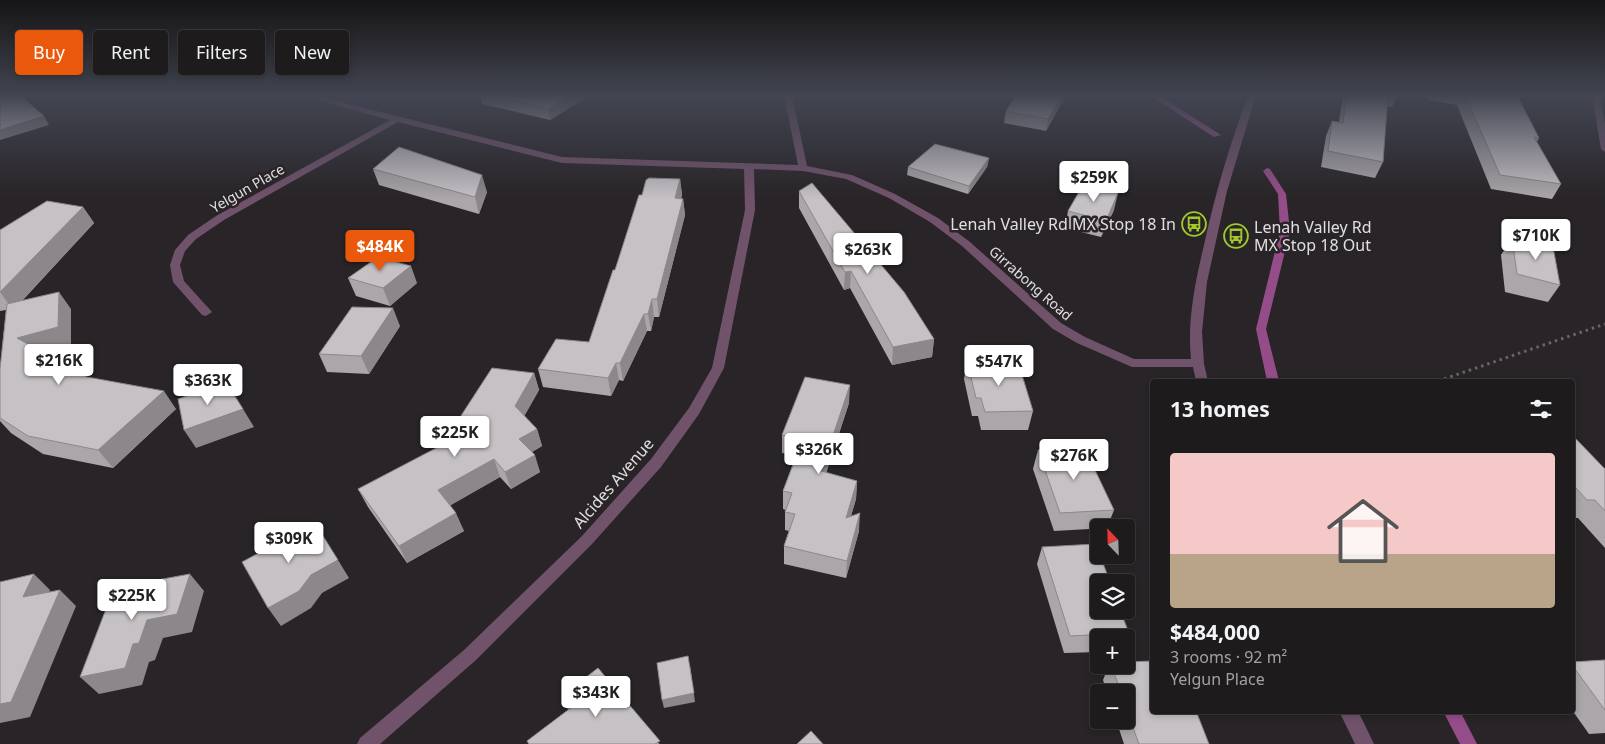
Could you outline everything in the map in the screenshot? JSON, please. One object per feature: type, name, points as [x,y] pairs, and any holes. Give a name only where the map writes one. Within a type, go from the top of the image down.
[{"type":"street","name":"Yelgun Place","points":[[206,312],[179,282],[175,266],[180,250],[192,237],[220,218],[379,130]]},
{"type":"street","name":"Girrabong Road","points":[[441,130],[562,160],[803,168],[849,177],[916,208],[966,244],[1058,326],[1081,340],[1132,363],[1197,363]]},
{"type":"street","points":[[796,130],[803,168]]},
{"type":"street","points":[[1201,379],[1197,363],[1195,332],[1197,317],[1208,249],[1230,158],[1240,130]]},
{"type":"street","points":[[1602,130],[1605,148]]},
{"type":"street","name":"Alcides Avenue","points":[[366,744],[470,655],[587,540],[656,463],[694,411],[718,368],[750,210],[749,166]]},
{"type":"street","points":[[1350,714],[1365,744]]},
{"type":"path","points":[[1444,379],[1605,324]]},
{"type":"building","points":[[1331,130],[1385,130],[1383,162],[1328,151]]},
{"type":"building","points":[[1480,130],[1535,130],[1539,138],[1534,137],[1561,184],[1500,175]]},
{"type":"building","points":[[935,144],[989,158],[969,186],[908,167]]},
{"type":"building","points":[[399,147],[482,175],[475,197],[373,169]]},
{"type":"building","points":[[649,178],[680,179],[675,198],[683,199],[657,299],[652,299],[648,314],[644,314],[620,363],[616,363],[608,378],[538,369],[556,339],[589,342],[639,195],[642,195],[646,180]]},
{"type":"building","points":[[812,183],[904,292],[934,339],[893,347],[851,271],[845,272],[799,191]]},
{"type":"building","points":[[1083,185],[1118,193],[1106,221],[1068,211]]},
{"type":"building","points":[[47,201],[83,207],[0,292],[0,230]]},
{"type":"building","points":[[1512,238],[1553,247],[1560,285],[1517,274]]},
{"type":"building","points":[[378,257],[411,266],[383,288],[348,278]]},
{"type":"building","points":[[59,292],[58,327],[17,338],[87,377],[164,391],[98,450],[28,436],[0,418],[0,369],[7,304]]},
{"type":"building","points":[[352,307],[393,308],[361,356],[319,354]]},
{"type":"building","points":[[967,361],[1012,361],[1016,375],[1022,375],[1033,411],[985,412],[981,398],[976,398]]},
{"type":"building","points":[[492,368],[534,373],[515,406],[537,429],[519,439],[535,455],[505,472],[494,459],[438,490],[456,513],[399,546],[358,489],[442,445]]},
{"type":"building","points":[[805,377],[850,385],[821,471],[857,481],[846,518],[860,513],[847,561],[784,546],[795,514],[785,512],[792,493],[783,491],[803,439],[782,435]]},
{"type":"building","points":[[226,382],[243,409],[184,430],[178,399]]},
{"type":"building","points":[[1575,438],[1605,469],[1605,511],[1595,500],[1587,500],[1575,487]]},
{"type":"building","points":[[1084,447],[1114,510],[1060,513],[1038,450]]},
{"type":"building","points":[[315,523],[338,560],[311,575],[299,591],[268,608],[242,562]]},
{"type":"building","points":[[1090,544],[1090,564],[1103,564],[1107,574],[1090,574],[1090,619],[1124,619],[1127,629],[1090,629],[1090,635],[1070,636],[1042,547]]},
{"type":"building","points":[[34,574],[23,597],[60,590],[11,702],[0,704],[0,582]]},
{"type":"building","points":[[190,574],[177,614],[147,620],[139,643],[133,644],[125,668],[80,677],[114,588]]},
{"type":"building","points":[[688,656],[694,693],[662,700],[657,663]]},
{"type":"building","points":[[1605,660],[1605,710],[1575,669],[1575,662]]},
{"type":"building","points":[[1150,661],[1150,714],[1197,714],[1209,744],[1139,744],[1134,729],[1135,684],[1118,684],[1114,674],[1135,674],[1135,662]]},
{"type":"building","points":[[598,668],[660,741],[655,744],[529,744],[527,741],[572,707],[563,695]]},
{"type":"building","points":[[811,731],[823,744],[797,744]]},
{"type":"waterway","points":[[1208,130],[1217,135]]},
{"type":"waterway","points":[[1267,171],[1282,194],[1285,231],[1261,329],[1273,379]]},
{"type":"waterway","points":[[1453,714],[1469,744]]},
{"type":"place","name":"Lenah Valley Rd MX Stop 18 In","points":[[1194,224]]},
{"type":"place","name":"Lenah Valley Rd MX Stop 18 Out","points":[[1236,236]]}]
